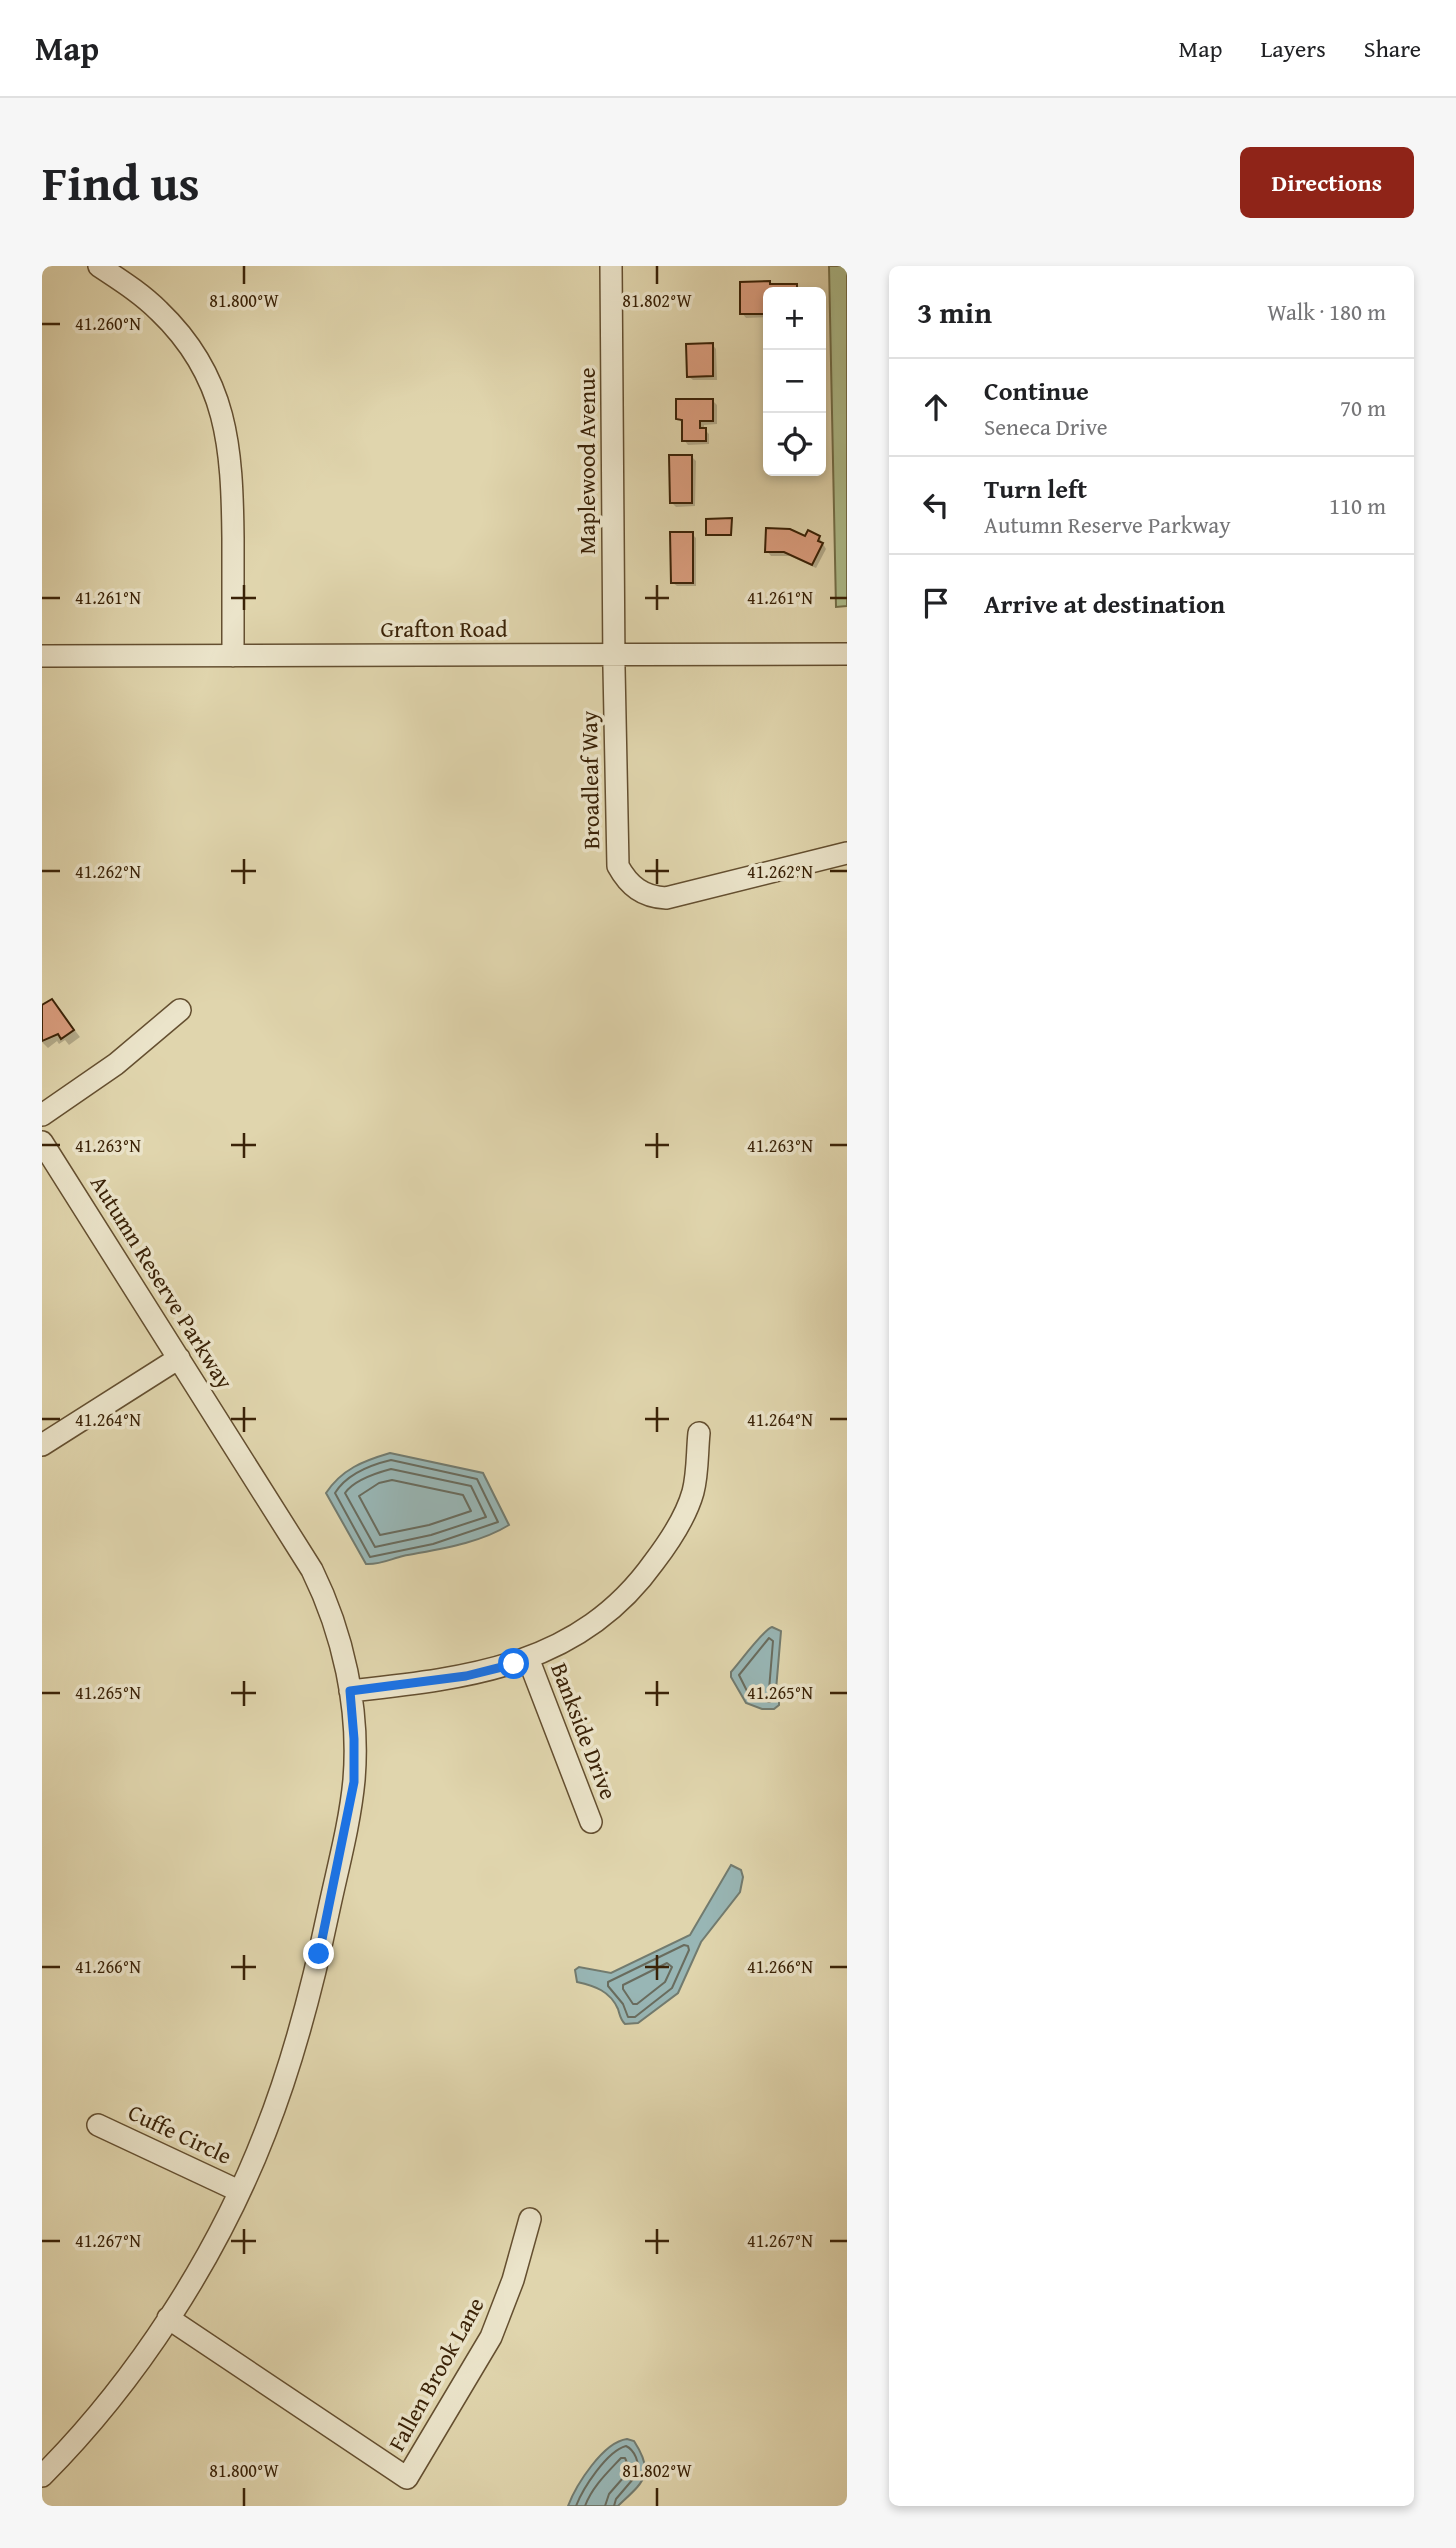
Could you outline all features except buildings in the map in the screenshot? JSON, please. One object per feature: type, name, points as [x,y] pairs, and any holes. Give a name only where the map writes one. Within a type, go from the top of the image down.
[{"type":"street","points":[[99,266],[137,291],[180,333],[197,358],[212,388],[224,421],[232,475],[233,656]]},
{"type":"street","name":"Maplewood Avenue","points":[[611,266],[614,655]]},
{"type":"street","name":"Grafton Road","points":[[42,656],[847,654]]},
{"type":"street","name":"Broadleaf Way","points":[[614,655],[617,858],[622,873],[635,888],[649,896],[674,897],[847,853]]},
{"type":"street","points":[[42,1115],[117,1064],[180,1010]]},
{"type":"street","name":"Autumn Reserve Parkway","points":[[42,1142],[312,1570],[335,1623],[350,1691],[354,1739],[354,1782],[319,1954],[290,2062],[265,2135],[212,2247],[168,2318],[103,2409],[42,2476]]},
{"type":"street","points":[[42,1444],[179,1358]]},
{"type":"street","points":[[350,1691],[466,1676],[505,1667],[565,1641],[608,1611],[649,1569],[676,1530],[692,1493],[699,1433]]},
{"type":"street","name":"Bankside Drive","points":[[528,1658],[591,1822]]},
{"type":"street","name":"Cuffe Circle","points":[[98,2125],[239,2191]]},
{"type":"street","name":"Fallen Brook Lane","points":[[168,2318],[407,2478],[499,2322],[530,2219]]},
{"type":"green space","points":[[829,266],[847,266],[847,606],[836,607]]},
{"type":"water","points":[[390,1453],[483,1473],[509,1525],[497,1532],[458,1545],[366,1564],[326,1493],[339,1478],[354,1467]]},
{"type":"water","points":[[772,1627],[781,1631],[776,1690],[779,1705],[774,1709],[762,1709],[746,1703],[731,1677],[731,1672],[758,1639]]},
{"type":"water","points":[[731,1865],[741,1870],[743,1877],[740,1892],[701,1942],[678,1993],[638,2023],[625,2024],[615,2003],[606,1994],[577,1982],[575,1970],[579,1967],[611,1973],[690,1935]]},
{"type":"water","points":[[627,2439],[634,2441],[644,2462],[644,2477],[640,2484],[618,2506],[568,2506],[584,2476],[600,2456],[618,2442]]},
{"type":"route","points":[[319,1954],[354,1782],[350,1691],[466,1676],[514,1664]]}]
